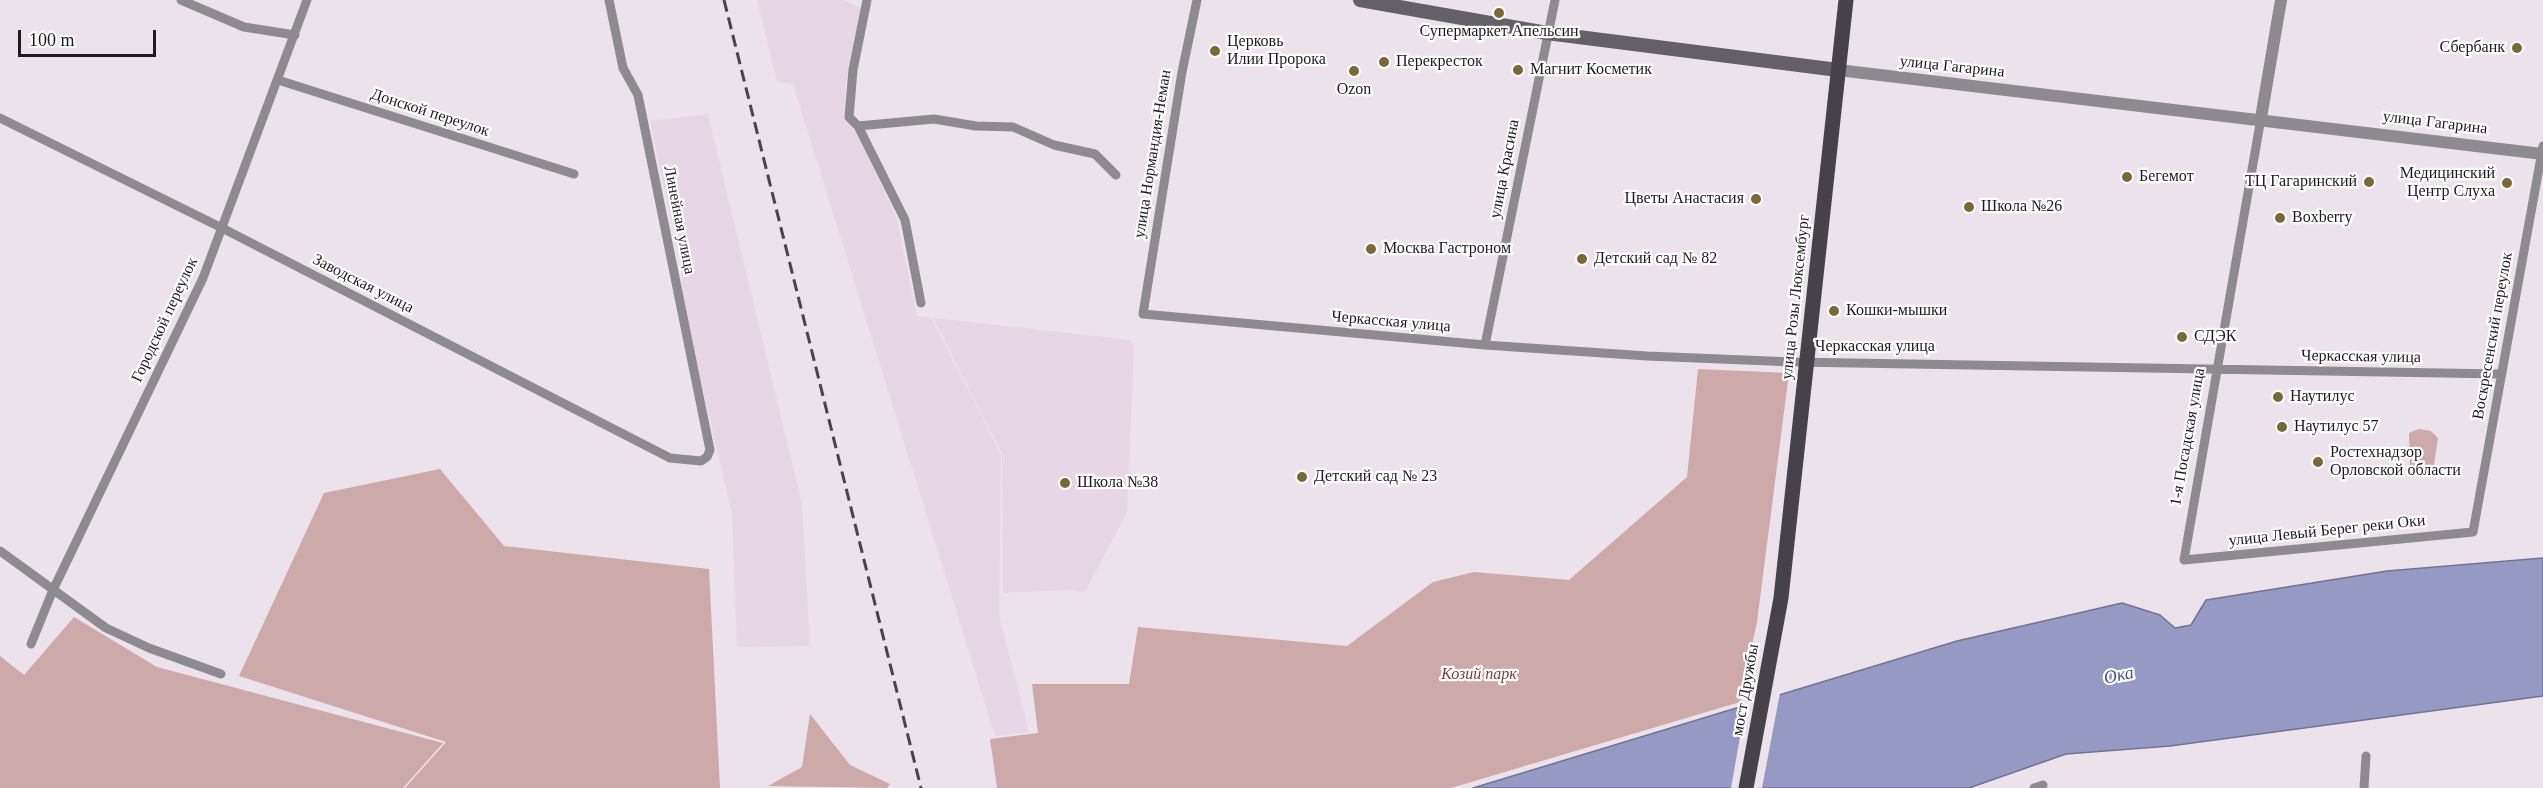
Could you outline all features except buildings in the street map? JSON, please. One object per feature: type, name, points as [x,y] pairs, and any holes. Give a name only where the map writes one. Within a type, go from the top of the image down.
[{"type":"main road","name":"улица Гагарина","points":[[1360,0],[1547,33],[1838,70]]},
{"type":"main road","name":"улица Розы Люксембург","points":[[1781,598],[1846,0]]},
{"type":"main road","name":"мост Дружбы","points":[[1746,788],[1781,598]]},
{"type":"street","points":[[181,0],[244,27],[295,35]]},
{"type":"street","name":"Городской переулок","points":[[32,644],[52,590],[203,278],[307,0]]},
{"type":"street","name":"Линейная улица","points":[[609,0],[623,68],[638,95],[710,450]]},
{"type":"street","points":[[867,0],[849,97],[849,117],[858,126],[905,220],[921,303]]},
{"type":"street","name":"улица Нормандия-Неман","points":[[1143,314],[1178,96],[1197,0]]},
{"type":"street","name":"улица Красина","points":[[1485,345],[1555,0]]},
{"type":"street","name":"1-я Посадская улица","points":[[2184,560],[2281,0]]},
{"type":"street","name":"улица Гагарина","points":[[1838,70],[2542,151]]},
{"type":"street","name":"Донской переулок","points":[[278,80],[574,174]]},
{"type":"street","name":"Заводская улица","points":[[0,118],[222,228],[670,458],[701,461],[707,457],[710,450]]},
{"type":"street","points":[[858,126],[934,119],[976,126],[1013,127],[1054,145],[1095,154],[1116,175]]},
{"type":"street","name":"Воскресенский переулок","points":[[2473,532],[2542,151]]},
{"type":"street","name":"Черкасская улица","points":[[1143,314],[1485,345],[1647,356],[1807,362],[2500,374]]},
{"type":"street","name":"улица Левый Берег реки Оки","points":[[2184,560],[2473,532]]},
{"type":"street","points":[[0,551],[106,628],[149,648],[221,674]]},
{"type":"street","points":[[2364,788],[2366,756]]},
{"type":"shaded area","points":[[757,0],[843,0],[864,9],[853,67],[846,84],[844,118],[854,127],[896,216],[917,316],[931,318],[1001,454],[999,615],[1029,732],[995,736],[793,84],[777,82]]},
{"type":"shaded area","points":[[708,114],[802,504],[810,646],[737,647],[732,513],[682,301],[681,266],[650,121]]},
{"type":"shaded area","name":"Школа №38","points":[[933,318],[1130,340],[1134,346],[1127,512],[1085,592],[1067,590],[1003,593],[1002,453]]},
{"type":"green space","name":"Козий парк","points":[[1698,369],[1789,373],[1757,622],[1740,702],[1451,788],[997,788],[990,739],[1038,733],[1032,684],[1129,684],[1138,627],[1347,646],[1433,582],[1474,572],[1569,580],[1687,477]]},
{"type":"green space","points":[[2419,429],[2431,431],[2438,438],[2434,465],[2430,469],[2415,469],[2410,466],[2409,433]]},
{"type":"green space","points":[[440,469],[504,546],[709,569],[720,788],[405,788],[446,742],[239,676],[324,493]]},
{"type":"green space","points":[[74,617],[157,667],[443,743],[403,788],[0,788],[0,656],[24,675]]},
{"type":"green space","points":[[810,714],[850,765],[890,784],[887,788],[768,786],[802,767]]},
{"type":"water","name":"Ока","points":[[2543,558],[2543,696],[2170,746],[2066,754],[1969,788],[1473,788],[1957,641],[2122,603],[2160,615],[2175,628],[2191,625],[2206,600],[2387,571]]},
{"type":"pier","points":[[1780,693],[1762,788],[1731,788],[1746,703]]},
{"type":"railway","points":[[724,0],[921,788]]},
{"type":"place","name":"Супермаркет Апельсин","points":[[1499,13]]},
{"type":"place","name":"Сбербанк","points":[[2517,48]]},
{"type":"place","name":"Церковь Илии Пророка","points":[[1215,51]]},
{"type":"place","name":"Перекресток","points":[[1384,62]]},
{"type":"place","name":"Магнит Косметик","points":[[1518,70]]},
{"type":"place","name":"Ozon","points":[[1354,71]]},
{"type":"place","name":"Бегемот","points":[[2127,177]]},
{"type":"place","name":"ТЦ Гагаринский","points":[[2369,182]]},
{"type":"place","name":"Медицинский Центр Слуха","points":[[2507,183]]},
{"type":"place","name":"Цветы Анастасия","points":[[1756,199]]},
{"type":"place","name":"Школа №26","points":[[1969,207]]},
{"type":"place","name":"Boxberry","points":[[2280,218]]},
{"type":"place","name":"Москва Гастроном","points":[[1371,249]]},
{"type":"place","name":"Детский сад № 82","points":[[1582,259]]},
{"type":"place","name":"Кошки-мышки","points":[[1834,311]]},
{"type":"place","name":"СДЭК","points":[[2182,337]]},
{"type":"place","name":"Наутилус","points":[[2278,397]]},
{"type":"place","name":"Наутилус 57","points":[[2282,427]]},
{"type":"place","name":"Ростехнадзор Орловской области","points":[[2318,462]]},
{"type":"place","name":"Детский сад № 23","points":[[1302,477]]},
{"type":"place","name":"Школа №38","points":[[1065,483]]}]
